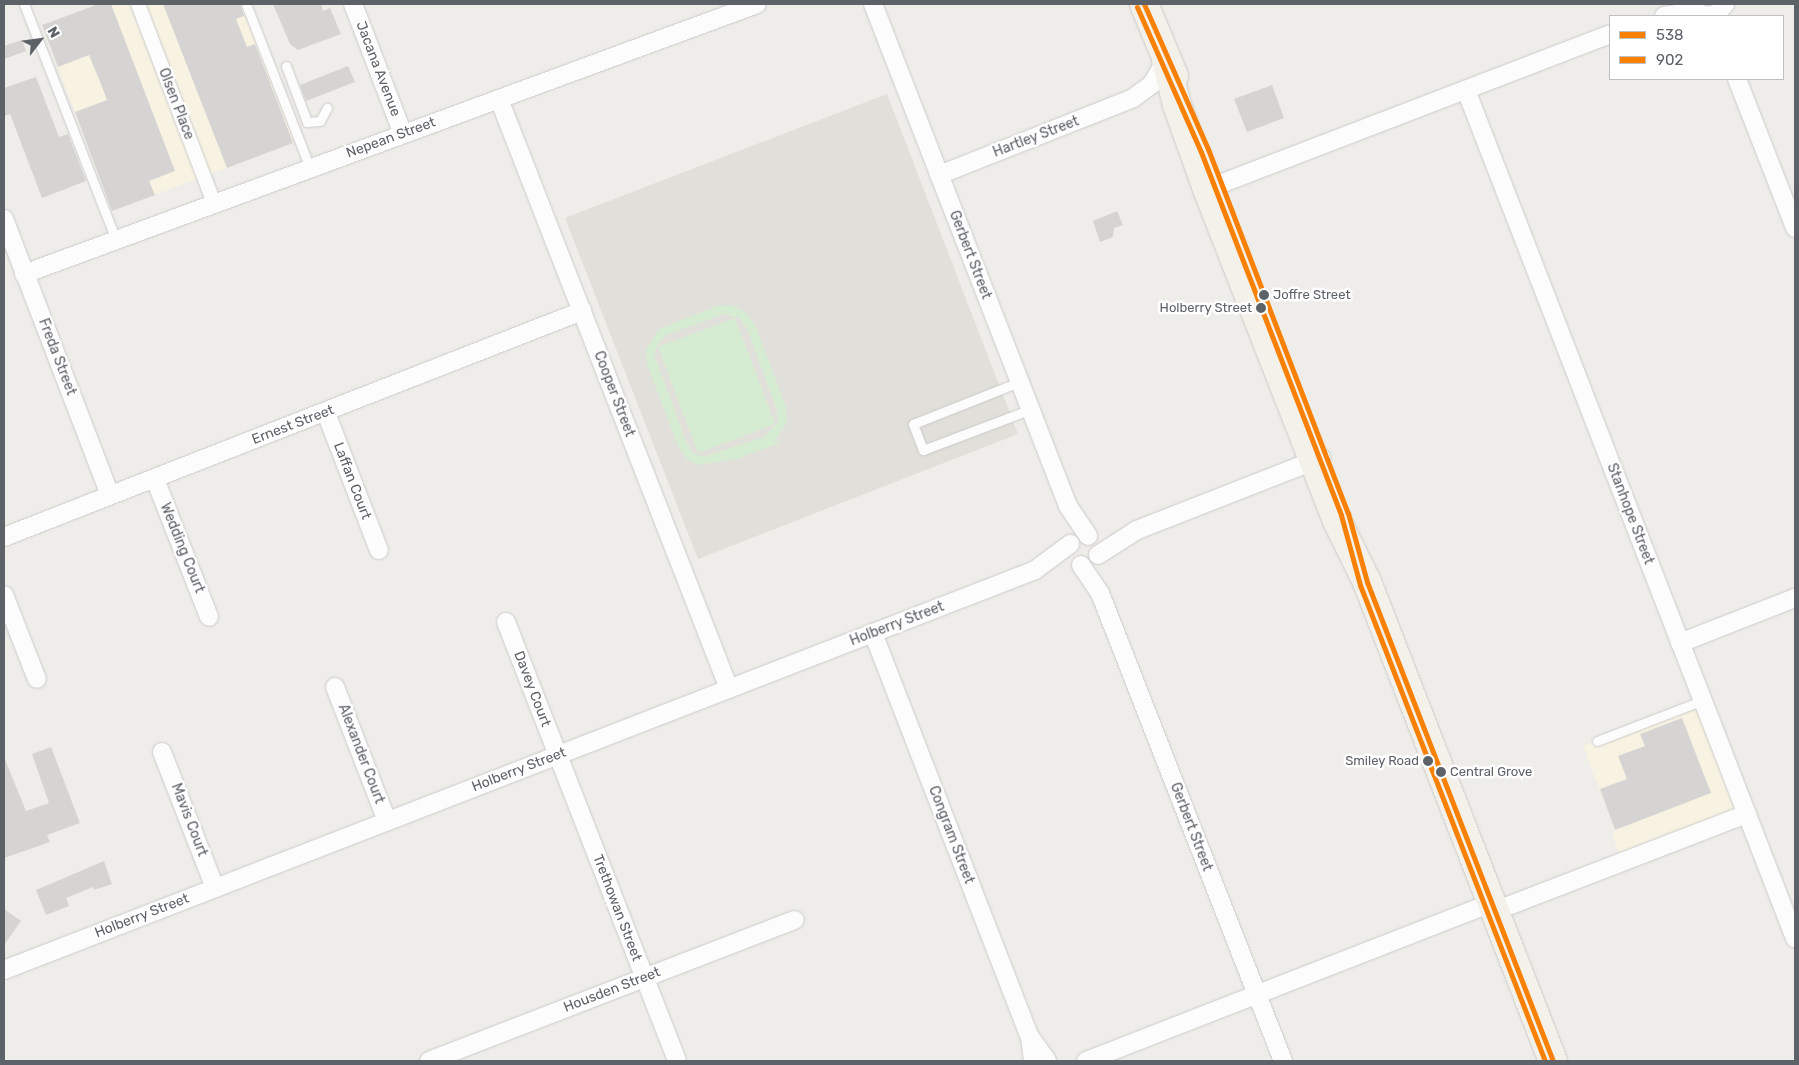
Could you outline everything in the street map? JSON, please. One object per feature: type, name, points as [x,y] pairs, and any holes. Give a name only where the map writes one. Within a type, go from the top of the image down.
[{"type":"main road","points":[[1144,4],[1166,60],[1187,101],[1214,186],[1319,459],[1337,522],[1367,582],[1554,1061]]},
{"type":"main road","points":[[1166,60],[1177,105],[1214,186]]},
{"type":"street","name":"Olsen Place","points":[[138,4],[214,203]]},
{"type":"street","name":"Jacana Avenue","points":[[353,4],[403,134]]},
{"type":"street","name":"Nepean Street","points":[[24,274],[757,4]]},
{"type":"street","name":"Gerbert Street","points":[[873,4],[1029,410],[1081,539]]},
{"type":"street","points":[[1657,15],[1674,4]]},
{"type":"street","points":[[1667,15],[1693,7],[1705,15]]},
{"type":"street","points":[[1709,15],[1723,10]]},
{"type":"street","points":[[1214,186],[1609,34]]},
{"type":"street","name":"Hartley Street","points":[[939,175],[1133,98],[1152,84],[1166,60]]},
{"type":"street","points":[[1737,80],[1795,228]]},
{"type":"street","name":"Stanhope Street","points":[[1466,90],[1795,938]]},
{"type":"street","name":"Hartley Street","points":[[1133,98],[1157,96],[1177,105]]},
{"type":"street","name":"Cooper Street","points":[[499,99],[729,689]]},
{"type":"street","name":"Freda Street","points":[[4,219],[110,495]]},
{"type":"street","name":"Ernest Street","points":[[4,537],[326,413],[582,311]]},
{"type":"street","name":"Laffan Court","points":[[326,413],[379,550]]},
{"type":"street","name":"Holberry Street","points":[[4,970],[1035,570],[1089,560],[1137,530],[1319,459]]},
{"type":"street","name":"Wedding Court","points":[[155,479],[209,617]]},
{"type":"street","name":"Holberry Street","points":[[1035,570],[1081,539],[1137,530]]},
{"type":"street","points":[[1081,539],[1099,547],[1089,560],[1070,554],[1081,539]]},
{"type":"street","name":"Gerbert Street","points":[[1089,560],[1100,594],[1283,1061]]},
{"type":"street","points":[[4,595],[37,679]]},
{"type":"street","points":[[1680,643],[1795,598]]},
{"type":"street","name":"Davey Court","points":[[506,622],[558,755]]},
{"type":"street","name":"Congram Street","points":[[873,633],[1030,1037],[1043,1061]]},
{"type":"street","name":"Alexander Court","points":[[335,687],[386,821]]},
{"type":"street","name":"Mavis Court","points":[[162,752],[215,888]]},
{"type":"street","name":"Trethowan Street","points":[[558,755],[677,1061]]},
{"type":"street","points":[[1086,1061],[1493,907],[1747,814]]},
{"type":"street","name":"Housden Street","points":[[429,1061],[795,920]]},
{"type":"lane","points":[[24,4],[116,240]]},
{"type":"lane","points":[[246,4],[310,168]]},
{"type":"lane","points":[[286,66],[308,122],[320,121],[327,108]]},
{"type":"lane","points":[[1019,382],[913,424],[923,450],[1029,410]]},
{"type":"lane","points":[[1597,741],[1703,700]]},
{"type":"shaded area","points":[[99,4],[241,4],[295,142],[112,211],[42,25]]},
{"type":"shaded area","points":[[887,94],[1018,434],[698,559],[565,218]]},
{"type":"shaded area","points":[[1703,700],[1747,814],[1622,862],[1613,837],[1615,830],[1583,746]]},
{"type":"green space","points":[[731,305],[744,311],[755,325],[786,407],[787,423],[774,441],[782,442],[736,459],[699,465],[687,459],[678,446],[647,364],[646,350],[659,329],[717,306]],"holes":[[[724,314],[739,318],[747,328],[777,410],[778,422],[764,437],[703,457],[693,453],[686,442],[654,354],[658,344],[666,335]]]},
{"type":"green space","points":[[735,318],[775,424],[698,453],[658,347]]},
{"type":"building","points":[[99,4],[111,4],[175,171],[149,181],[155,195],[112,211],[75,112],[107,100],[101,84],[89,55],[58,67],[42,25]]},
{"type":"building","points":[[163,4],[240,4],[244,16],[236,19],[247,47],[255,44],[293,143],[227,168]]},
{"type":"building","points":[[273,4],[321,4],[323,11],[330,8],[341,34],[298,50],[290,44]]},
{"type":"building","points":[[22,40],[26,51],[4,59],[4,46]]},
{"type":"building","points":[[348,66],[355,82],[306,101],[300,85]]},
{"type":"building","points":[[36,77],[59,137],[68,134],[86,181],[42,198],[10,114],[4,116],[4,88]]},
{"type":"building","points":[[1272,85],[1284,118],[1247,132],[1234,99]]},
{"type":"building","points":[[1117,211],[1123,225],[1114,228],[1113,237],[1100,242],[1093,221]]},
{"type":"building","points":[[1682,718],[1711,793],[1615,830],[1600,789],[1627,779],[1618,756],[1645,746],[1640,734]]},
{"type":"building","points":[[51,747],[80,823],[47,835],[50,842],[4,858],[4,757],[26,811],[49,803],[32,754]]},
{"type":"building","points":[[104,861],[112,884],[94,890],[93,887],[66,898],[69,906],[46,915],[36,890]]},
{"type":"building","points":[[4,909],[21,921],[4,945]]},
{"type":"transit line","name":"538","points":[[1144,4],[1208,149],[1348,513],[1367,582],[1553,1061]]},
{"type":"transit line","name":"902","points":[[1137,7],[1201,152],[1341,515],[1360,585],[1545,1061]]},
{"type":"place","name":"Joffre Street","points":[[1264,295]]},
{"type":"place","name":"Holberry Street","points":[[1261,308]]},
{"type":"place","name":"Smiley Road","points":[[1428,761]]},
{"type":"place","name":"Central Grove","points":[[1441,772]]}]
